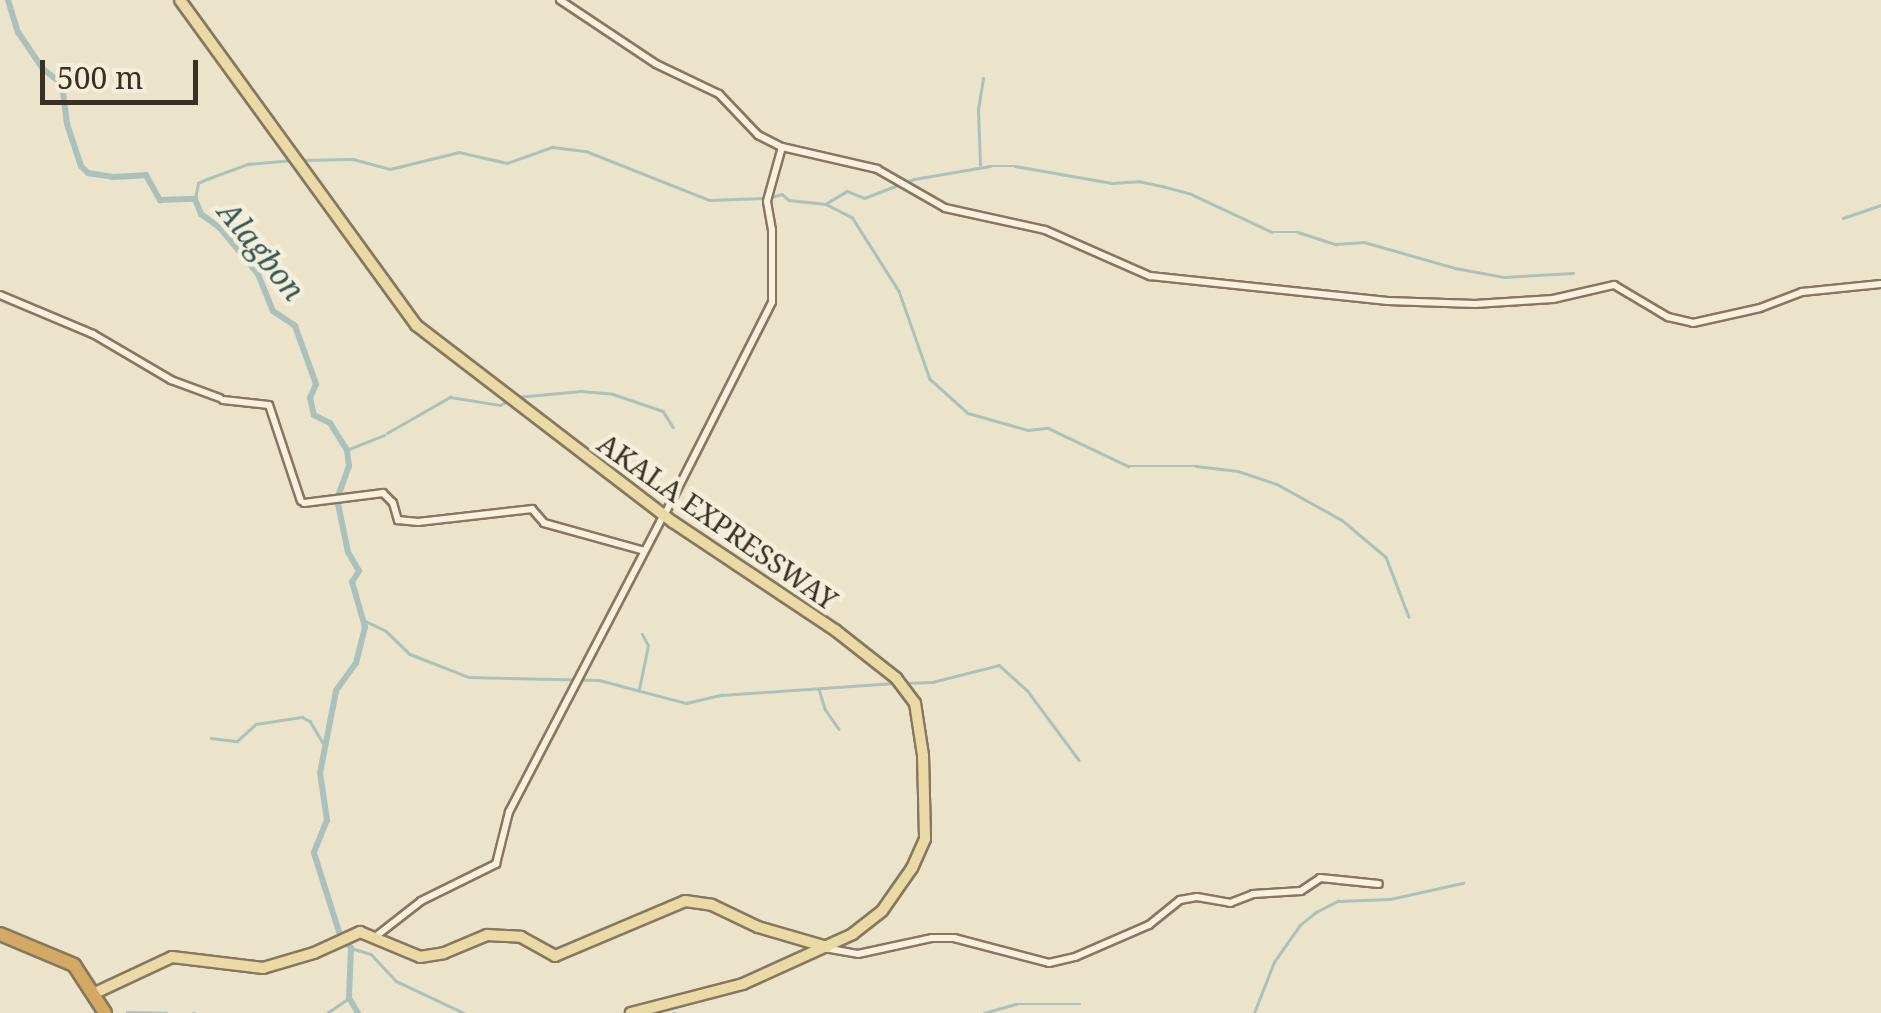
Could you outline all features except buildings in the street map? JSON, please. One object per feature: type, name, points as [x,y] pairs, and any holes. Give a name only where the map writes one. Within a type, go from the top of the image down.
[{"type":"highway","points":[[0,934],[68,961],[95,992],[106,1013]]},
{"type":"main road","name":"AKALA EXPRESSWAY","points":[[182,0],[417,321],[665,514],[836,628],[904,683],[923,713],[930,832],[920,860],[884,913],[830,948],[726,994],[641,1012]]},
{"type":"main road","points":[[95,992],[176,956],[262,968],[314,953],[360,932],[420,957],[444,953],[477,937],[512,936],[530,940],[556,956],[688,901],[712,905],[776,934],[830,948]]},
{"type":"street","points":[[560,0],[656,64],[720,94],[758,135],[782,147],[860,164],[952,211],[1044,230],[1144,275],[1240,282],[1304,293],[1475,304],[1553,299],[1614,285],[1672,318],[1696,322],[1802,292],[1881,284]]},
{"type":"street","points":[[376,937],[422,901],[496,864],[508,813],[772,302],[772,230],[767,201],[782,147]]},
{"type":"street","points":[[0,295],[75,325],[171,380],[219,398],[269,405],[302,502],[383,493],[394,504],[398,520],[418,522],[532,510],[544,524],[644,550]]},
{"type":"street","points":[[830,948],[938,938],[968,940],[1016,958],[1049,963],[1076,957],[1149,924],[1180,900],[1197,896],[1230,903],[1252,894],[1303,890],[1323,878],[1378,884]]},
{"type":"waterway","name":"Alagbon","points":[[8,0],[18,32],[43,69],[62,84],[67,124],[81,166],[88,173],[113,177],[146,175],[160,200],[195,199],[201,214],[220,228],[258,274],[273,311],[295,326],[316,384],[310,398],[314,415],[330,423],[347,450],[349,466],[337,499],[348,552],[359,571],[352,582],[365,627],[356,663],[336,691],[320,773],[327,820],[314,853],[339,932],[351,948],[349,998],[358,1013]]},
{"type":"waterway","points":[[980,165],[978,110],[983,78]]},
{"type":"waterway","points":[[300,160],[353,159],[390,169],[459,152],[507,163],[552,147],[586,151],[709,200],[764,198]]},
{"type":"waterway","points":[[195,199],[198,183],[207,179],[248,164],[292,160]]},
{"type":"waterway","points":[[827,203],[847,191],[864,198],[914,179],[990,166],[1015,166],[1112,183],[1138,181],[1162,186],[1191,194],[1272,232],[1298,232],[1336,244],[1364,242],[1455,268],[1504,277],[1573,273]]},
{"type":"waterway","points":[[772,197],[782,194],[789,200],[826,204],[852,217],[899,291],[930,379],[968,413],[1028,430],[1048,428],[1128,466],[1196,466],[1238,471],[1277,484],[1342,520],[1386,557],[1409,617]]},
{"type":"waterway","points":[[1843,218],[1881,205]]},
{"type":"waterway","points":[[517,397],[581,391],[613,394],[663,411],[673,427]]},
{"type":"waterway","points":[[387,433],[450,397],[500,405],[510,400]]},
{"type":"waterway","points":[[347,450],[384,435]]},
{"type":"waterway","points":[[365,621],[386,631],[410,654],[469,677],[599,680],[686,703],[722,695],[895,683]]},
{"type":"waterway","points":[[639,689],[648,646],[642,634]]},
{"type":"waterway","points":[[903,683],[932,682],[999,665],[1027,690],[1079,760]]},
{"type":"waterway","points":[[819,689],[825,709],[839,729]]},
{"type":"waterway","points":[[211,738],[237,741],[256,724],[302,717],[310,721],[324,744]]},
{"type":"waterway","points":[[1254,1013],[1274,962],[1300,925],[1316,912],[1338,901],[1390,899],[1463,883]]},
{"type":"waterway","points":[[351,948],[371,954],[396,981],[464,1013]]},
{"type":"waterway","points":[[327,1013],[349,998]]},
{"type":"waterway","points":[[984,1013],[1016,1004],[1080,1004]]},
{"type":"waterway","points":[[127,1012],[166,1013]]}]
